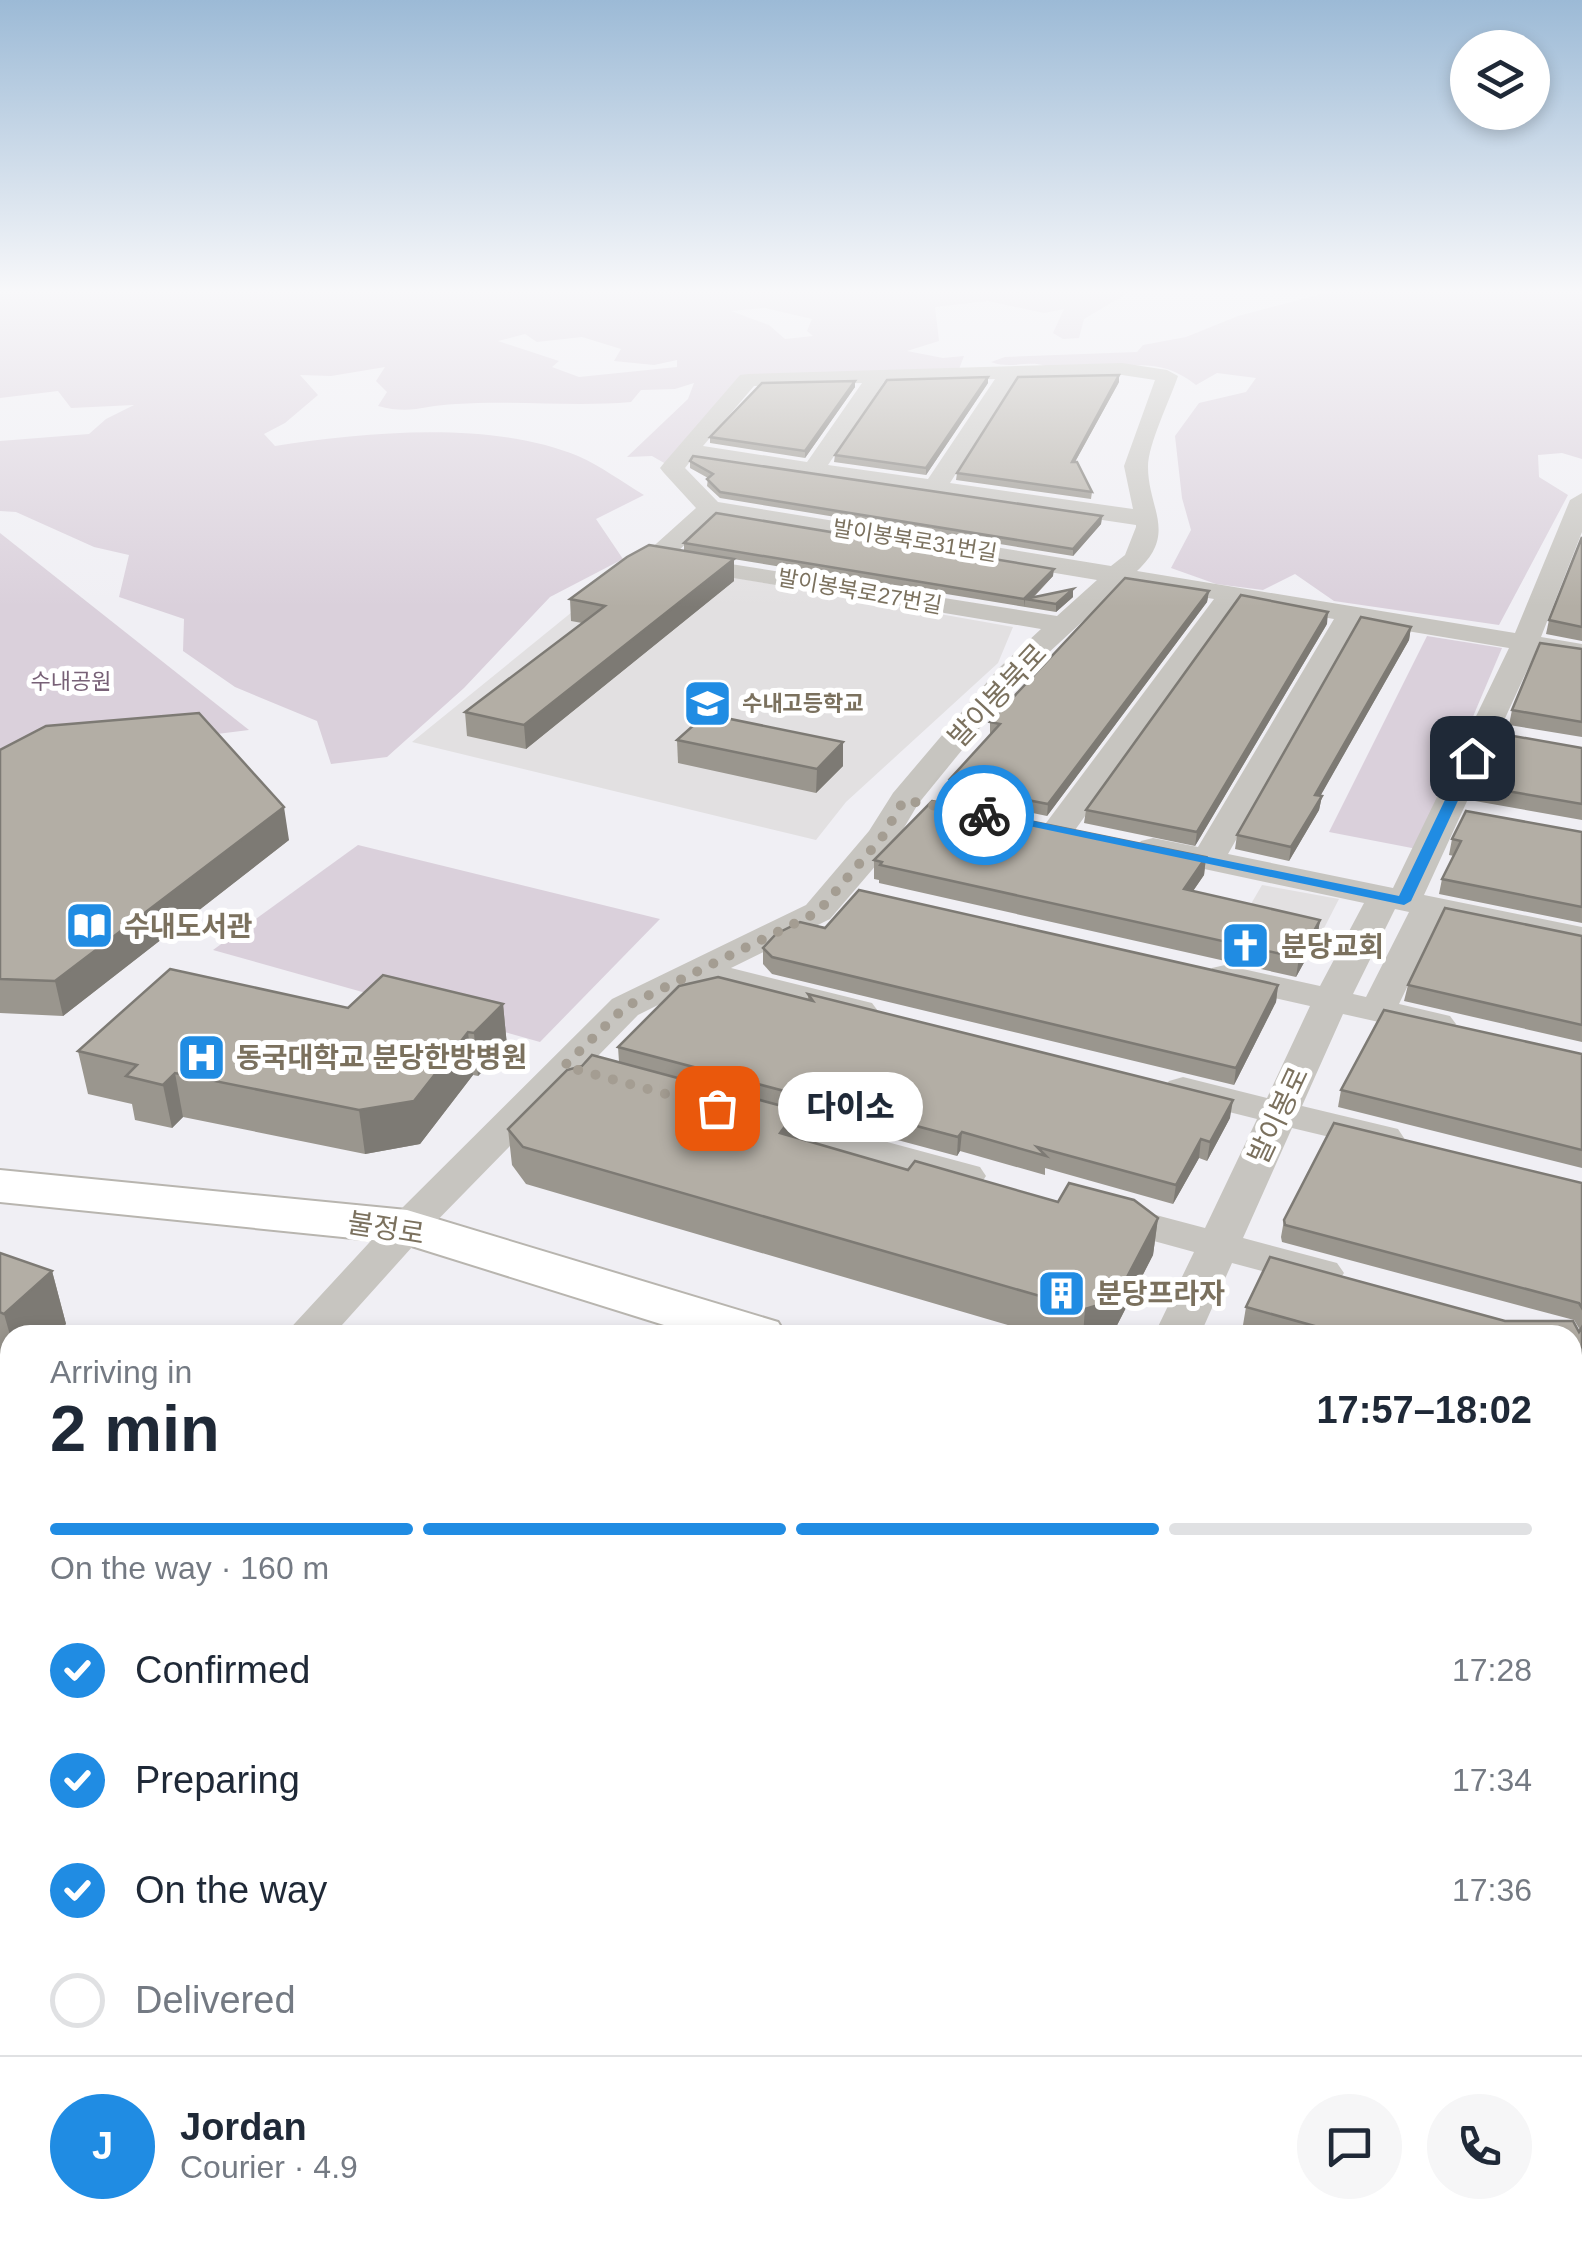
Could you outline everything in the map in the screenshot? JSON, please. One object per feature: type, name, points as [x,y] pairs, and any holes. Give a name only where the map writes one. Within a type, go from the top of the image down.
[{"type":"main road","name":"불정로","points":[[0,1186],[408,1227],[726,1325]]},
{"type":"street","points":[[710,508],[672,468],[734,396]]},
{"type":"street","points":[[814,468],[864,396]]},
{"type":"street","points":[[936,487],[995,396]]},
{"type":"street","points":[[687,451],[1147,519],[1136,466],[1160,396]]},
{"type":"street","name":"발이봉로","points":[[1181,1325],[1331,1000],[1405,902],[1450,810],[1550,580],[1576,531],[1582,500]]},
{"type":"street","name":"발이봉북로27번길","points":[[710,508],[656,556],[1064,626]]},
{"type":"street","name":"발이봉북로31번길","points":[[710,508],[1119,572],[1582,652]]},
{"type":"street","name":"발이봉북로","points":[[316,1325],[408,1227],[583,1072],[625,1007],[818,912],[883,836],[904,800],[1009,674],[1136,558],[1148,527],[1147,519]]},
{"type":"street","points":[[1550,580],[1582,586]]},
{"type":"street","points":[[1058,830],[1232,593]]},
{"type":"street","points":[[1208,859],[1350,613]]},
{"type":"street","points":[[1483,733],[1516,738]]},
{"type":"street","points":[[904,800],[942,807]]},
{"type":"street","points":[[1450,810],[1487,816]]},
{"type":"street","points":[[1020,822],[1582,938]]},
{"type":"street","points":[[838,888],[876,896]]},
{"type":"street","points":[[1377,1010],[1405,902]]},
{"type":"street","points":[[1198,970],[1470,1032]]},
{"type":"street","points":[[698,972],[892,1018]]},
{"type":"street","points":[[1143,1079],[1414,1145]]},
{"type":"street","points":[[717,1108],[1006,1188]]},
{"type":"street","points":[[1063,1204],[1368,1285]]},
{"type":"shaded area","name":"수내고등학교","points":[[636,560],[1013,627],[998,663],[846,802],[816,840],[412,742]]},
{"type":"shaded area","points":[[1262,885],[1339,899],[1321,934],[1244,916]]},
{"type":"green space","points":[[62,396],[316,396],[285,423],[264,434],[275,446],[428,432],[506,437],[578,456],[644,495],[596,519],[623,559],[550,597],[464,688],[387,757],[331,764],[317,721],[235,687],[183,651],[184,619],[119,597],[129,555],[94,547],[16,512],[0,511],[0,441],[89,434],[106,419],[134,405],[71,408]]},
{"type":"green space","points":[[384,396],[636,396],[631,402],[587,404],[478,403],[400,410],[378,406]]},
{"type":"green space","points":[[730,396],[666,464],[652,456],[627,457],[688,399]]},
{"type":"green space","points":[[1228,396],[1582,396],[1582,459],[1562,453],[1538,455],[1539,477],[1568,495],[1499,625],[1334,601],[1295,574],[1263,590],[1216,584],[1171,568],[1191,530],[1182,498],[1175,436],[1199,403]]},
{"type":"green space","name":"수내공원","points":[[0,533],[249,730],[0,761]]},
{"type":"green space","points":[[1427,636],[1502,648],[1417,849],[1329,832]]},
{"type":"green space","points":[[358,845],[660,919],[540,1042],[213,950]]},
{"type":"building","points":[[749,396],[844,396],[805,451],[710,437]]},
{"type":"building","points":[[876,396],[975,396],[926,468],[835,455]]},
{"type":"building","points":[[1006,396],[1107,396],[1072,462],[1077,462],[1092,492],[957,473]]},
{"type":"building","points":[[693,456],[1102,516],[1073,549],[720,492],[707,479],[713,474],[690,461]]},
{"type":"building","points":[[716,513],[1054,569],[1024,599],[684,543]]},
{"type":"building","points":[[1582,537],[1582,627],[1549,620]]},
{"type":"building","points":[[649,545],[734,559],[524,725],[465,712],[605,606],[570,599]]},
{"type":"building","points":[[1125,578],[1209,591],[1048,804],[952,785],[956,780],[950,779],[1000,724],[990,722]]},
{"type":"building","points":[[1073,589],[1056,604],[1025,599]]},
{"type":"building","points":[[1241,595],[1328,612],[1197,832],[1086,810]]},
{"type":"building","points":[[1361,617],[1411,627],[1315,795],[1322,796],[1291,847],[1237,835]]},
{"type":"building","points":[[1540,643],[1582,649],[1582,722],[1512,710]]},
{"type":"building","name":"수내도서관","points":[[199,713],[284,807],[55,981],[0,979],[0,750],[46,726]]},
{"type":"building","points":[[706,714],[843,742],[817,769],[677,740]]},
{"type":"building","points":[[1502,734],[1582,748],[1582,804],[1478,786]]},
{"type":"building","points":[[932,801],[1206,857],[1184,889],[1320,920],[1299,958],[880,865],[882,862],[874,860]]},
{"type":"building","points":[[1466,811],[1582,832],[1582,907],[1442,879],[1461,841],[1452,839]]},
{"type":"building","points":[[859,890],[1278,985],[1236,1068],[772,957],[763,948],[776,934],[800,922],[825,928]]},
{"type":"building","points":[[1445,908],[1582,936],[1582,1025],[1408,985]]},
{"type":"building","points":[[170,969],[348,1008],[383,975],[503,1004],[474,1033],[468,1032],[414,1101],[359,1110],[175,1073],[163,1085],[126,1076],[137,1065],[78,1051]]},
{"type":"building","points":[[718,977],[813,1001],[808,994],[1233,1100],[1210,1142],[1201,1139],[1176,1185],[1037,1147],[1046,1156],[962,1132],[958,1137],[618,1047],[679,986]]},
{"type":"building","points":[[1384,1010],[1582,1054],[1582,1150],[1341,1090]]},
{"type":"building","points":[[592,1055],[797,1110],[780,1133],[908,1170],[915,1161],[1058,1202],[1069,1183],[1134,1200],[1158,1218],[1115,1300],[1085,1309],[523,1147],[508,1129],[567,1070],[582,1066]]},
{"type":"building","points":[[1334,1123],[1582,1183],[1582,1308],[1579,1303],[1285,1225],[1284,1220]]},
{"type":"building","points":[[0,1253],[52,1271],[4,1314],[0,1312]]},
{"type":"building","points":[[1270,1257],[1505,1321],[1573,1321],[1575,1325],[1311,1325],[1246,1307]]},
{"type":"way so far","points":[[717,1108],[564,1066],[625,1007],[818,912],[883,836],[904,800],[984,815]]},
{"type":"place","name":"수내고등학교","points":[[707,703]]},
{"type":"place","name":"수내도서관","points":[[89,926]]},
{"type":"place","name":"분당교회","points":[[1246,946]]},
{"type":"place","name":"동국대학교 분당한방병원","points":[[201,1057]]},
{"type":"place","name":"다이소","points":[[717,1108]]},
{"type":"place","name":"분당프라자","points":[[1061,1293]]},
{"type":"route","points":[[984,815],[1404,901],[1472,758]]}]
